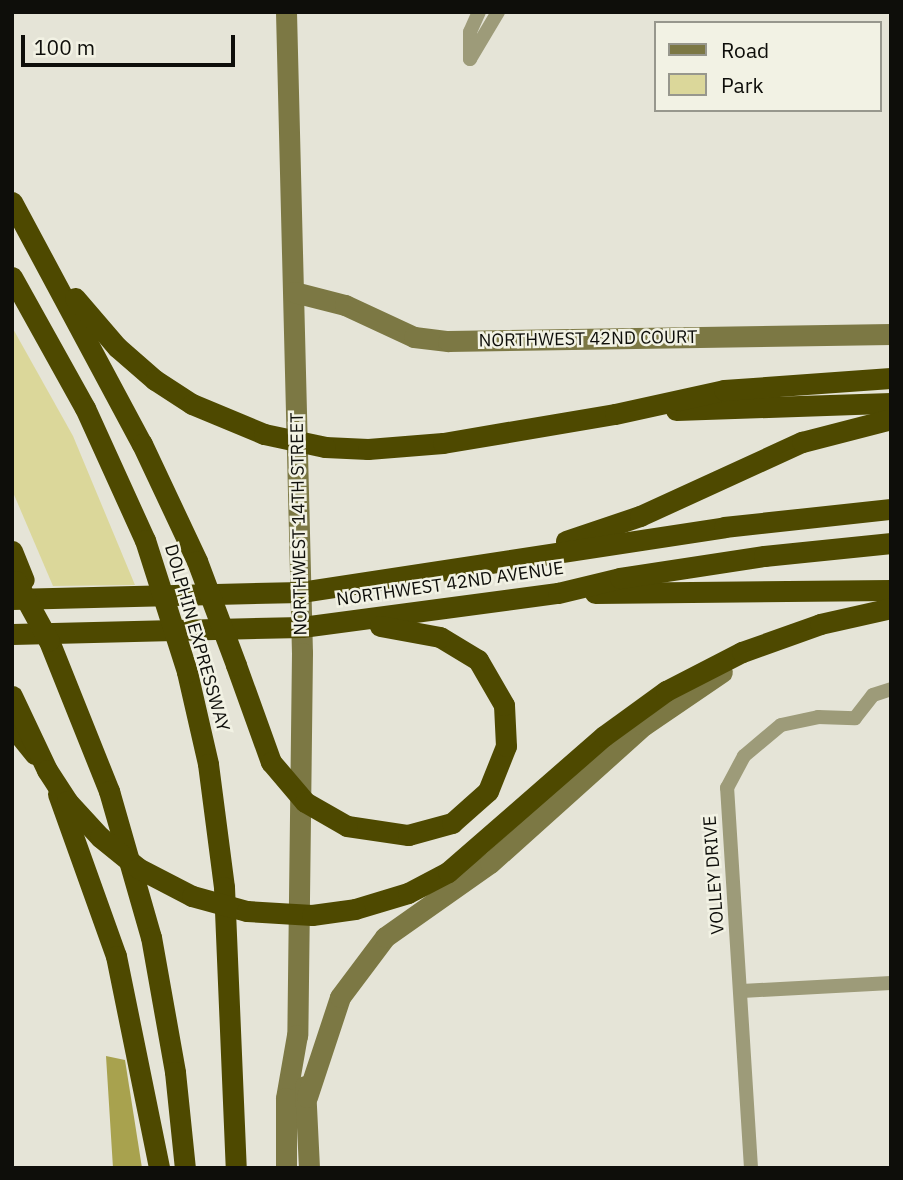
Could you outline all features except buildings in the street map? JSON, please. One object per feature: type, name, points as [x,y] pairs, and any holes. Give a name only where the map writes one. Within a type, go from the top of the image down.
[{"type":"highway","points":[[12,202],[142,444],[197,561],[271,762],[305,802],[347,826],[413,835],[457,821],[492,786],[507,738],[498,690],[465,650],[422,632],[350,622]]},
{"type":"highway","points":[[39,249],[91,320],[136,365],[192,404],[264,434],[325,447],[418,446],[615,415],[746,386],[891,378]]},
{"type":"highway","name":"DOLPHIN EXPRESSWAY","points":[[12,277],[85,408],[145,540],[187,672],[208,764],[224,887],[236,1168]]},
{"type":"highway","points":[[615,415],[747,405],[891,403]]},
{"type":"highway","points":[[505,558],[618,524],[802,442],[891,419]]},
{"type":"highway","name":"NORTHWEST 42ND AVENUE","points":[[16,583],[301,592],[505,558],[891,509]]},
{"type":"highway","name":"NORTHWEST 42ND AVENUE","points":[[12,634],[302,627],[558,593],[620,578],[891,543]]},
{"type":"highway","points":[[12,551],[16,583],[49,641],[109,791],[151,937],[174,1061],[185,1168]]},
{"type":"highway","points":[[558,593],[891,590]]},
{"type":"highway","points":[[12,696],[47,770],[67,801],[100,837],[138,868],[192,895],[247,911],[303,915],[355,909],[408,893],[449,872],[604,736],[666,691],[742,652],[820,624],[891,608]]},
{"type":"highway","points":[[12,726],[68,812],[107,927],[132,1022],[159,1168]]},
{"type":"street","name":"NORTHWEST 14TH STREET","points":[[286,12],[302,627],[297,1035],[306,1097],[309,1168]]},
{"type":"street","points":[[479,12],[470,32],[470,60],[498,12]]},
{"type":"street","name":"NORTHWEST 42ND COURT","points":[[294,292],[345,305],[414,337],[448,341],[891,334]]},
{"type":"street","points":[[306,1097],[340,997],[385,937],[490,863],[664,709],[726,670],[820,624]]},
{"type":"street","name":"VOLLEY DRIVE","points":[[751,1168],[742,991],[727,788],[744,756],[781,725],[818,717],[855,718],[873,695],[891,689]]},
{"type":"street","points":[[742,991],[891,983]]},
{"type":"street","name":"NORTHWEST 14TH STREET","points":[[286,1168],[286,1098],[297,1035]]},
{"type":"green space","points":[[12,327],[73,436],[135,585],[53,586],[12,490]]},
{"type":"shaded area","points":[[106,1056],[125,1060],[142,1168],[113,1168]]}]
